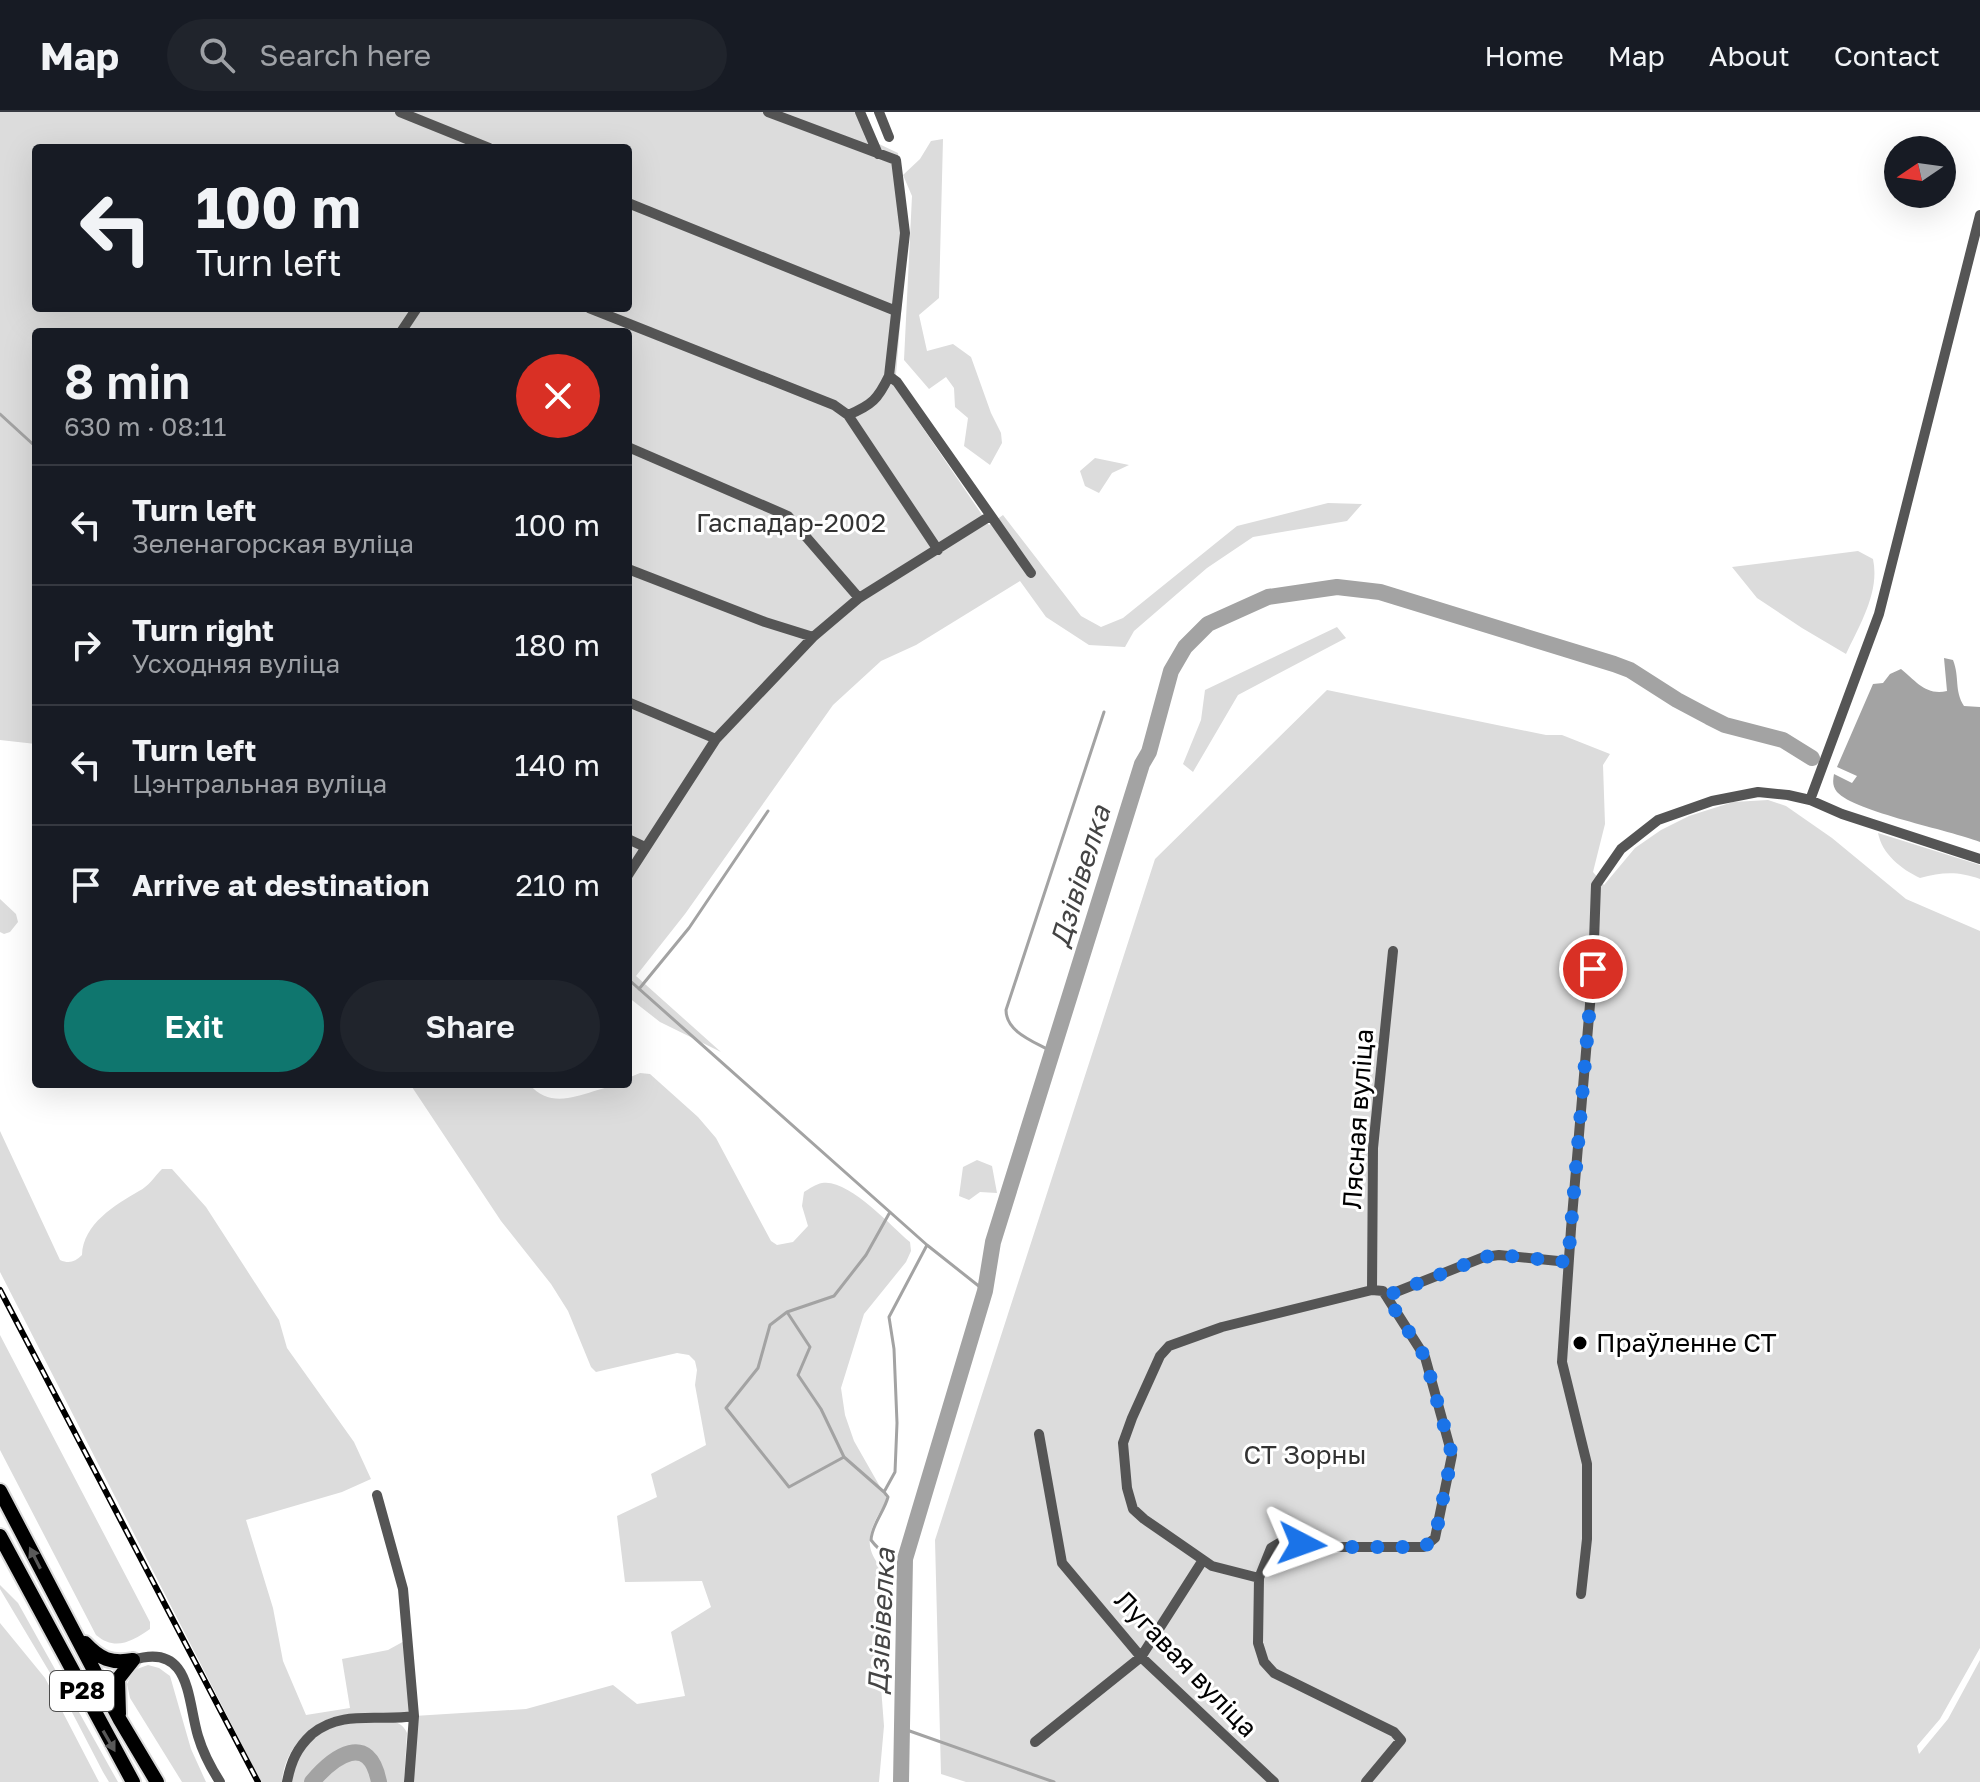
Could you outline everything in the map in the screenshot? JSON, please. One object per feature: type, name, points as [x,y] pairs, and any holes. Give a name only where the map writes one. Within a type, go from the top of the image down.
[{"type":"highway","name":"Р28","points":[[0,1491],[120,1720],[157,1782]]},
{"type":"highway","name":"Р28","points":[[0,1536],[133,1782]]},
{"type":"highway","points":[[69,1625],[100,1657],[119,1663],[133,1660]]},
{"type":"highway","points":[[120,1720],[118,1679],[133,1660]]},
{"type":"street","points":[[400,112],[479,144]]},
{"type":"street","points":[[768,112],[896,160],[905,233],[889,376],[881,393],[869,406],[848,415]]},
{"type":"street","points":[[860,112],[878,154]]},
{"type":"street","points":[[879,112],[889,137]]},
{"type":"street","points":[[632,205],[896,311]]},
{"type":"street","points":[[1810,800],[1879,614],[1980,215]]},
{"type":"street","points":[[599,312],[834,405],[848,415],[938,550]]},
{"type":"street","points":[[889,376],[897,382],[1031,573]]},
{"type":"street","points":[[632,449],[788,516],[859,598]]},
{"type":"street","points":[[632,868],[716,739],[813,637],[859,598],[990,516]]},
{"type":"street","points":[[632,571],[765,622],[813,637]]},
{"type":"street","points":[[632,704],[716,739]]},
{"type":"street","points":[[1581,1594],[1587,1539],[1587,1464],[1562,1362],[1593,969],[1596,885],[1621,849],[1658,820],[1741,794],[1772,792],[1810,800],[1842,814],[1980,859]]},
{"type":"street","points":[[632,841],[645,847]]},
{"type":"street","name":"Лясная вуліца","points":[[1372,1290],[1373,1148],[1393,951]]},
{"type":"street","points":[[1386,1296],[1484,1257],[1499,1255],[1568,1262]]},
{"type":"street","points":[[1259,1578],[1212,1566],[1133,1509],[1127,1488],[1123,1443],[1160,1356],[1169,1346],[1222,1327],[1372,1290],[1383,1291],[1425,1357],[1452,1455],[1435,1538],[1424,1547],[1323,1547],[1281,1542],[1271,1548],[1259,1578],[1258,1643],[1264,1662],[1274,1673],[1394,1732],[1401,1740],[1366,1782]]},
{"type":"street","name":"Лугавая вуліца","points":[[1039,1434],[1062,1563],[1141,1657],[1274,1782]]},
{"type":"street","points":[[377,1495],[403,1589],[414,1716],[409,1782]]},
{"type":"street","points":[[1035,1742],[1141,1657],[1203,1560]]},
{"type":"street","points":[[133,1660],[156,1656],[180,1670],[198,1735],[220,1782]]},
{"type":"street","points":[[287,1782],[297,1750],[329,1722],[414,1716]]},
{"type":"green space","name":"Гаспадар-2002","points":[[0,112],[863,112],[879,144],[898,153],[908,228],[895,387],[989,525],[1003,515],[1081,616],[1101,627],[1123,618],[1237,526],[1328,503],[1362,504],[1347,521],[1253,537],[1207,568],[1134,631],[1125,647],[1089,645],[1046,617],[1020,581],[916,645],[881,661],[833,705],[685,914],[636,976],[721,1052],[660,1022],[632,1000],[632,328],[32,328],[32,744],[0,740]]},
{"type":"green space","points":[[943,139],[939,298],[919,315],[927,351],[953,344],[971,357],[1001,433],[1002,443],[990,465],[964,446],[968,418],[955,407],[954,388],[946,377],[929,389],[904,360],[912,196],[903,175],[920,159],[931,141]]},
{"type":"green space","points":[[1095,458],[1129,465],[1112,473],[1099,493],[1085,486],[1080,471]]},
{"type":"green space","points":[[1858,551],[1873,559],[1874,584],[1867,608],[1846,654],[1757,598],[1732,567]]},
{"type":"green space","points":[[1337,627],[1346,638],[1238,695],[1193,772],[1183,764],[1201,720],[1205,690]]},
{"type":"green space","name":"СТ Зорны","points":[[1327,690],[1546,735],[1562,735],[1610,754],[1603,765],[1605,824],[1593,872],[1604,885],[1635,848],[1661,830],[1689,816],[1733,802],[1768,800],[1786,806],[1832,838],[1906,899],[1980,931],[1980,1648],[1940,1719],[1917,1746],[1919,1754],[1948,1719],[1980,1660],[1980,1782],[966,1782],[941,1774],[935,1540],[1155,859]]},
{"type":"green space","points":[[1878,833],[1980,865],[1980,879],[1950,873],[1920,878],[1893,860]]},
{"type":"green space","points":[[0,899],[16,914],[18,922],[4,934],[0,932]]},
{"type":"green space","points":[[650,1074],[698,1117],[716,1138],[771,1241],[777,1245],[793,1242],[808,1226],[802,1206],[804,1192],[822,1183],[832,1183],[856,1195],[910,1242],[911,1251],[906,1262],[864,1314],[841,1388],[845,1415],[854,1441],[887,1499],[870,1537],[876,1561],[893,1582],[892,1592],[882,1606],[879,1661],[884,1726],[879,1782],[409,1782],[414,1716],[526,1709],[613,1685],[637,1704],[685,1696],[671,1632],[711,1607],[702,1581],[625,1582],[617,1516],[657,1497],[651,1474],[706,1445],[695,1385],[695,1361],[689,1355],[677,1353],[596,1372],[591,1367],[568,1311],[551,1284],[501,1221],[413,1088],[534,1088],[552,1098],[564,1099],[604,1088],[632,1088],[632,1076]]},
{"type":"green space","points":[[0,1131],[60,1260],[72,1262],[82,1255],[94,1225],[111,1209],[145,1187],[162,1169],[172,1169],[206,1207],[279,1320],[287,1348],[354,1442],[371,1479],[342,1492],[246,1520],[273,1608],[283,1661],[306,1715],[350,1708],[342,1659],[388,1650],[408,1639],[411,1716],[333,1717],[305,1734],[298,1742],[287,1761],[282,1782],[261,1782],[0,1272]]},
{"type":"green space","points":[[977,1160],[992,1166],[997,1193],[980,1192],[969,1200],[959,1196],[963,1167]]},
{"type":"green space","points":[[0,1335],[150,1622],[150,1629],[130,1641],[110,1643],[96,1635],[0,1450]]},
{"type":"green space","points":[[0,1585],[18,1603],[118,1782],[109,1782],[103,1772]]},
{"type":"green space","points":[[0,1623],[45,1678],[99,1782],[0,1782]]},
{"type":"green space","points":[[148,1665],[170,1676],[191,1749],[206,1782],[182,1782],[130,1698],[127,1684],[134,1670]]},
{"type":"green space","points":[[383,1719],[403,1727],[407,1733],[404,1782],[289,1782],[297,1752],[331,1725],[352,1720]]},
{"type":"shaded area","points":[[1944,658],[1953,660],[1964,706],[1980,707],[1980,842],[1863,807],[1837,792],[1834,785],[1834,774],[1852,783],[1857,776],[1837,767],[1873,684],[1883,683],[1890,674],[1901,669],[1927,689],[1947,691]]},
{"type":"waterway","points":[[0,414],[32,443]]},
{"type":"waterway","name":"Дзівівелка","points":[[901,1782],[905,1559],[985,1291],[993,1242],[1142,764],[1149,752],[1171,671],[1185,647],[1208,624],[1268,597],[1337,587],[1380,592],[1630,670],[1677,700],[1725,725],[1783,740],[1812,758]]},
{"type":"waterway","points":[[1054,1053],[1016,1031],[1007,1018],[1006,1010],[1104,712]]},
{"type":"waterway","points":[[639,989],[689,928],[768,811]]},
{"type":"waterway","points":[[632,983],[927,1245],[985,1291]]},
{"type":"waterway","points":[[884,1492],[844,1457],[789,1487],[726,1408],[758,1368],[770,1325],[787,1312],[834,1296],[866,1255],[890,1212]]},
{"type":"waterway","points":[[905,1559],[886,1554],[871,1540],[888,1497],[884,1492],[895,1472],[897,1423],[894,1349],[889,1317],[927,1245]]},
{"type":"waterway","points":[[787,1312],[810,1347],[798,1375],[821,1409],[844,1457]]},
{"type":"waterway","points":[[904,1729],[1054,1782]]},
{"type":"waterway","name":"Дзівівелка","points":[[312,1782],[330,1764],[350,1753],[367,1757],[374,1766],[379,1782]]},
{"type":"railway","points":[[0,1290],[258,1782]]},
{"type":"place","name":"Праўленне СТ","points":[[1580,1343]]},
{"type":"route","points":[[1302,1544],[1323,1547],[1424,1547],[1435,1538],[1452,1455],[1425,1357],[1386,1296],[1484,1257],[1499,1255],[1568,1262],[1593,969]]}]
